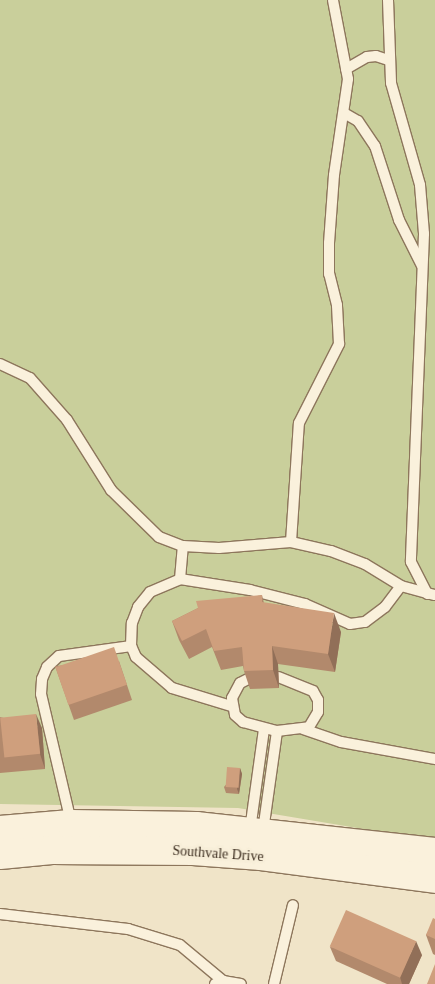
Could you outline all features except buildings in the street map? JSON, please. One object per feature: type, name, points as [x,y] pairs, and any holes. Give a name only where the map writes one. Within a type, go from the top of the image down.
[{"type":"street","name":"Southvale Drive","points":[[0,830],[71,824],[256,830],[435,852]]},
{"type":"street","name":"Southvale Drive","points":[[0,855],[52,850],[194,851],[270,857],[435,879]]},
{"type":"lane","points":[[291,542],[299,423],[338,344],[337,305],[329,274],[334,175],[344,112],[346,69],[333,0]]},
{"type":"lane","points":[[388,0],[388,60],[391,83],[420,185],[424,234],[411,562],[431,595]]},
{"type":"lane","points":[[346,69],[367,57],[376,56],[388,60]]},
{"type":"lane","points":[[344,112],[358,121],[375,146],[399,220],[423,267]]},
{"type":"lane","points":[[0,364],[30,378],[67,420],[111,490],[132,514],[159,537],[183,546],[256,547],[291,542],[331,551],[365,564],[401,586],[431,595]]},
{"type":"lane","points":[[180,579],[183,546]]},
{"type":"lane","points":[[401,586],[385,607],[365,622],[350,624],[305,604],[275,594],[180,579],[150,592],[138,607],[132,623],[131,646],[136,657],[153,674],[172,688],[231,706],[244,722],[264,729],[278,731],[303,730],[341,742],[435,759]]},
{"type":"lane","points":[[71,824],[40,694],[42,679],[47,666],[59,656],[131,646]]},
{"type":"lane","points":[[279,677],[304,685],[313,691],[318,700],[315,722],[303,730]]},
{"type":"lane","points":[[231,706],[235,689],[250,678]]},
{"type":"lane","points":[[256,830],[264,729]]},
{"type":"lane","points":[[256,830],[278,731]]},
{"type":"lane","points":[[274,984],[293,905]]},
{"type":"lane","points":[[0,914],[128,929],[180,944],[219,983],[241,984]]},
{"type":"green space","points":[[0,0],[435,0],[435,841],[238,808],[0,804]]}]
